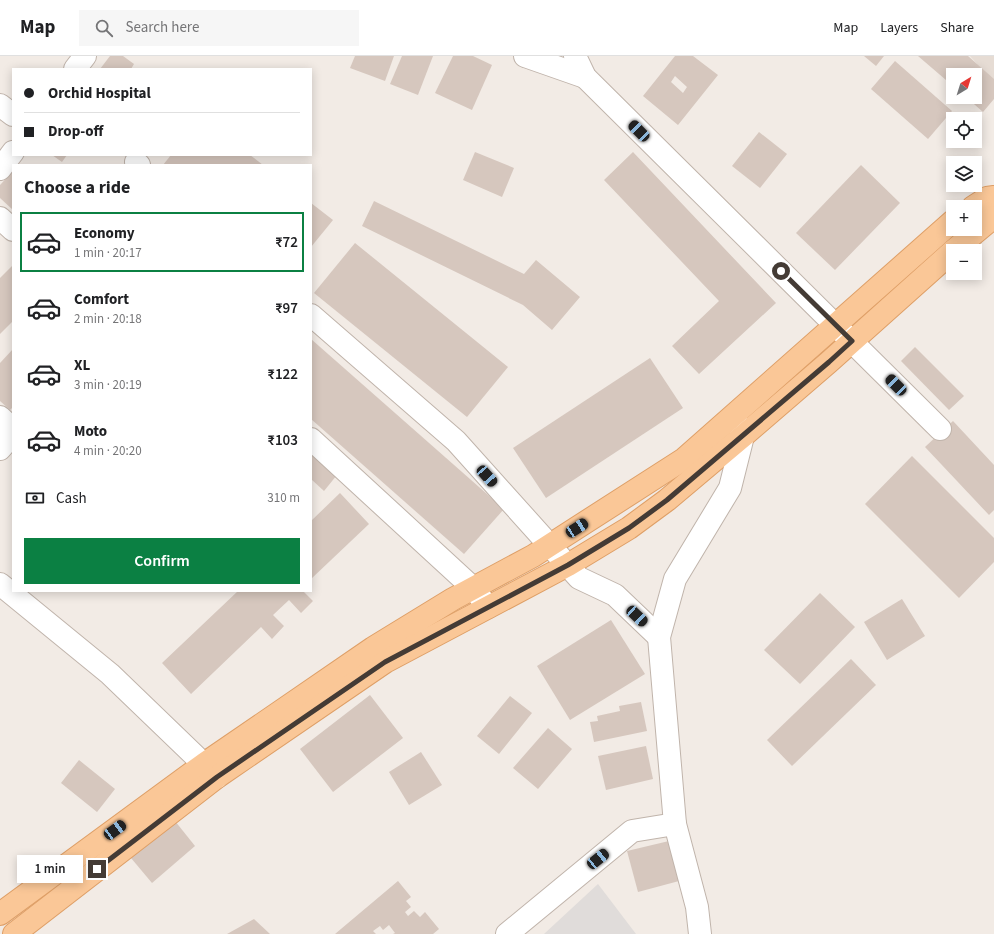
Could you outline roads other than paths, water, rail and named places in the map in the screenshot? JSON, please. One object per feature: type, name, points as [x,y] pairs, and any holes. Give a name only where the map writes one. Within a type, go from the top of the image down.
[{"type":"main road","points":[[982,201],[987,198],[994,197]]},
{"type":"main road","points":[[961,244],[994,217]]},
{"type":"main road","points":[[14,934],[210,771],[373,648],[473,588],[533,556],[684,459],[946,227]]},
{"type":"main road","points":[[0,914],[210,771],[385,662],[568,565],[629,528],[667,500],[743,436],[946,257]]},
{"type":"street","points":[[75,68],[85,56]]},
{"type":"street","points":[[525,56],[585,77]]},
{"type":"street","points":[[575,56],[585,77],[940,429]]},
{"type":"street","points":[[0,104],[12,114]]},
{"type":"street","points":[[0,169],[12,153]]},
{"type":"street","points":[[0,218],[12,229]]},
{"type":"street","points":[[312,316],[456,441],[579,578],[615,595],[660,637]]},
{"type":"street","points":[[700,934],[697,907],[675,824],[660,637],[675,579],[730,488],[743,436],[735,414]]},
{"type":"street","points":[[0,417],[12,428]]},
{"type":"street","points":[[0,449],[12,435]]},
{"type":"street","points":[[312,440],[473,588],[488,607]]},
{"type":"street","points":[[0,584],[110,674],[210,771]]},
{"type":"street","points":[[507,934],[632,831],[675,824]]}]
